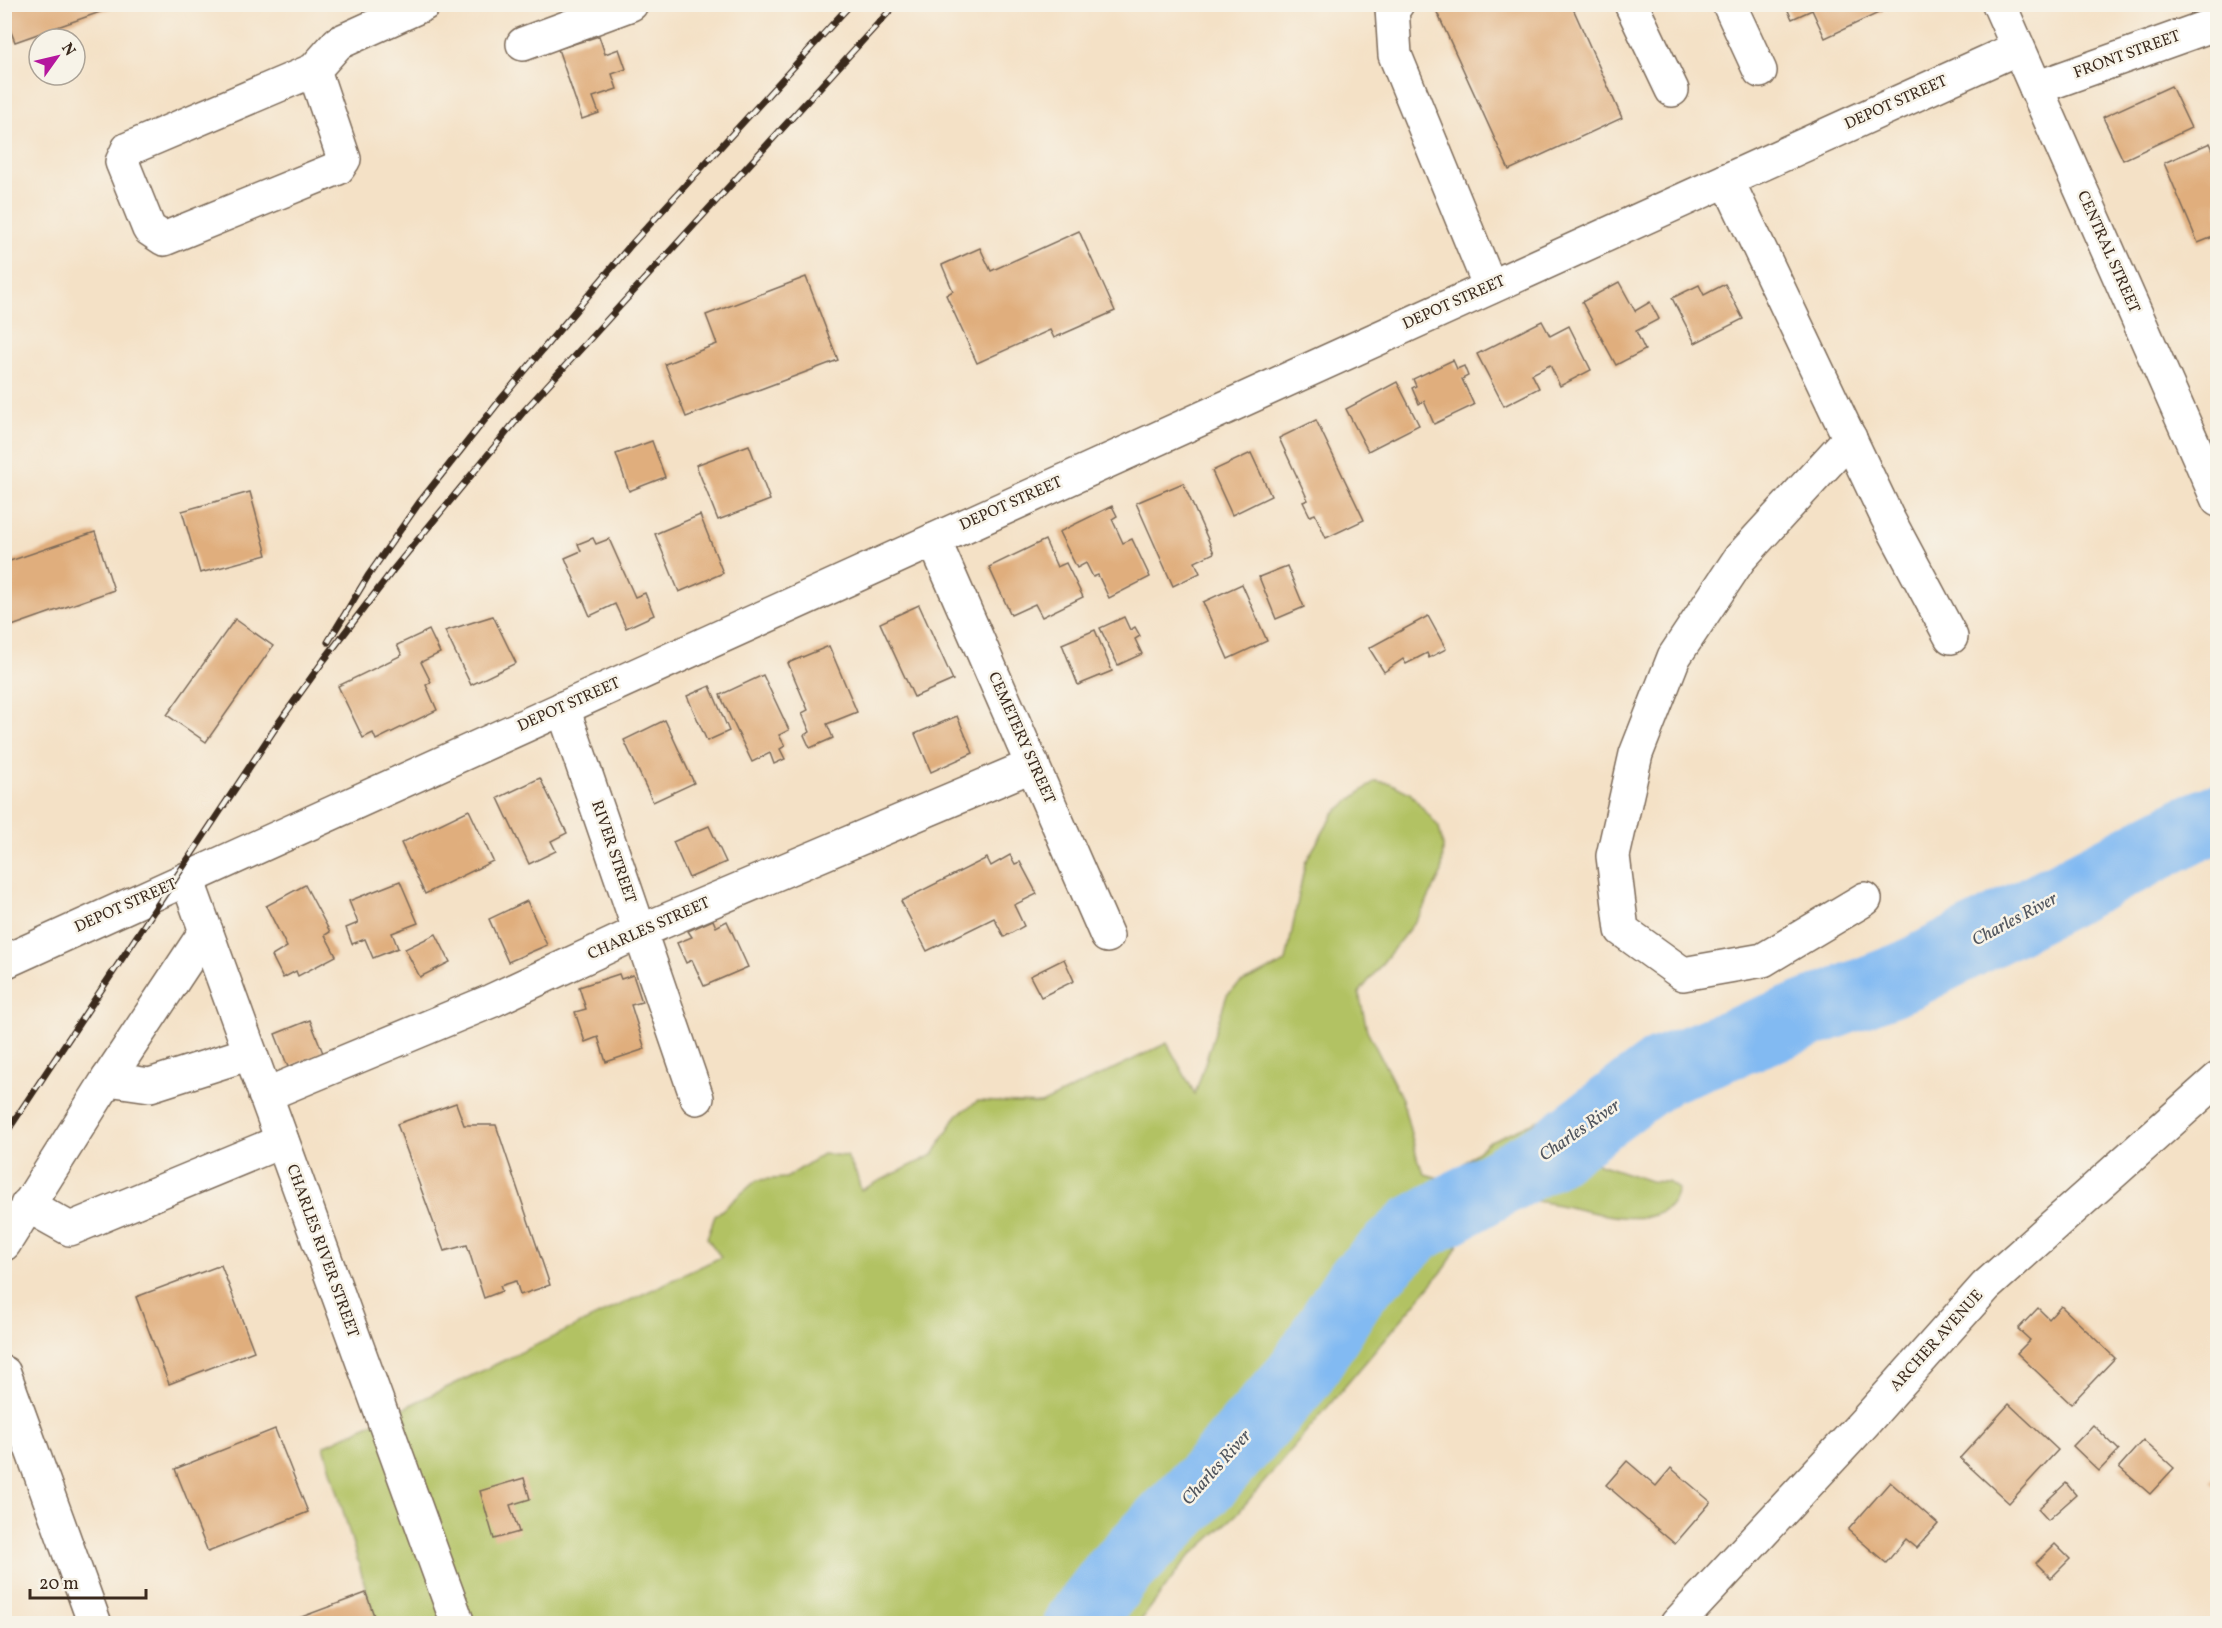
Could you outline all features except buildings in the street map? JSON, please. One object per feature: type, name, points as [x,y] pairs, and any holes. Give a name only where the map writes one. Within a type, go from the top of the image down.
[{"type":"street","points":[[314,70],[344,159],[338,168],[164,239],[149,229],[122,162],[128,148],[314,70],[338,43],[424,4]]},
{"type":"street","points":[[523,44],[631,4]]},
{"type":"street","points":[[1397,4],[1392,8],[1395,55],[1490,287]]},
{"type":"street","points":[[1631,4],[1672,90]]},
{"type":"street","points":[[1729,4],[1760,71]]},
{"type":"street","name":"CENTRAL STREET","points":[[1999,4],[2217,500]]},
{"type":"street","name":"FRONT STREET","points":[[2036,88],[2217,23]]},
{"type":"street","name":"DEPOT STREET","points":[[4,962],[2018,48]]},
{"type":"street","points":[[1727,180],[1887,517],[1951,637]]},
{"type":"street","points":[[1850,438],[1740,558],[1674,657],[1636,754],[1613,856],[1622,930],[1683,974],[1763,960],[1865,899]]},
{"type":"street","name":"CEMETERY STREET","points":[[934,540],[1107,936]]},
{"type":"street","name":"RIVER STREET","points":[[563,708],[697,1098]]},
{"type":"street","name":"CHARLES STREET","points":[[265,1095],[491,1001],[641,931],[1032,765]]},
{"type":"street","name":"CHARLES RIVER STREET","points":[[187,879],[458,1623]]},
{"type":"street","points":[[4,1244],[108,1078],[206,931]]},
{"type":"street","points":[[108,1078],[150,1085],[250,1053]]},
{"type":"street","name":"ARCHER AVENUE","points":[[1677,1623],[1863,1424],[1986,1286],[2217,1079]]},
{"type":"street","points":[[27,1205],[70,1228],[282,1142]]},
{"type":"street","points":[[4,1373],[95,1623]]},
{"type":"green space","points":[[1375,781],[1390,783],[1410,793],[1439,827],[1443,846],[1442,872],[1420,915],[1359,993],[1367,1030],[1402,1099],[1418,1161],[1425,1174],[1439,1178],[1455,1171],[1488,1142],[1546,1117],[1559,1119],[1575,1134],[1599,1164],[1650,1181],[1668,1182],[1678,1189],[1670,1206],[1654,1215],[1634,1218],[1610,1216],[1539,1201],[1522,1200],[1479,1218],[1464,1235],[1446,1267],[1237,1514],[1185,1561],[1139,1623],[376,1623],[324,1446],[721,1257],[707,1238],[715,1216],[757,1180],[786,1178],[823,1154],[846,1156],[856,1173],[861,1190],[933,1155],[957,1115],[978,1101],[1041,1104],[1167,1043],[1195,1094],[1227,995],[1241,983],[1286,962],[1305,863],[1334,813]]},
{"type":"waterway","name":"Charles River","points":[[1078,1624],[1116,1574],[1211,1476],[1299,1376],[1356,1286],[1415,1229],[1552,1153],[1662,1071],[1908,975],[2190,829],[2218,818]]},
{"type":"railway","points":[[328,642],[368,576],[419,503],[502,398],[629,247],[851,4]]},
{"type":"railway","points":[[4,1136],[280,721],[393,570],[524,411],[896,4]]}]
